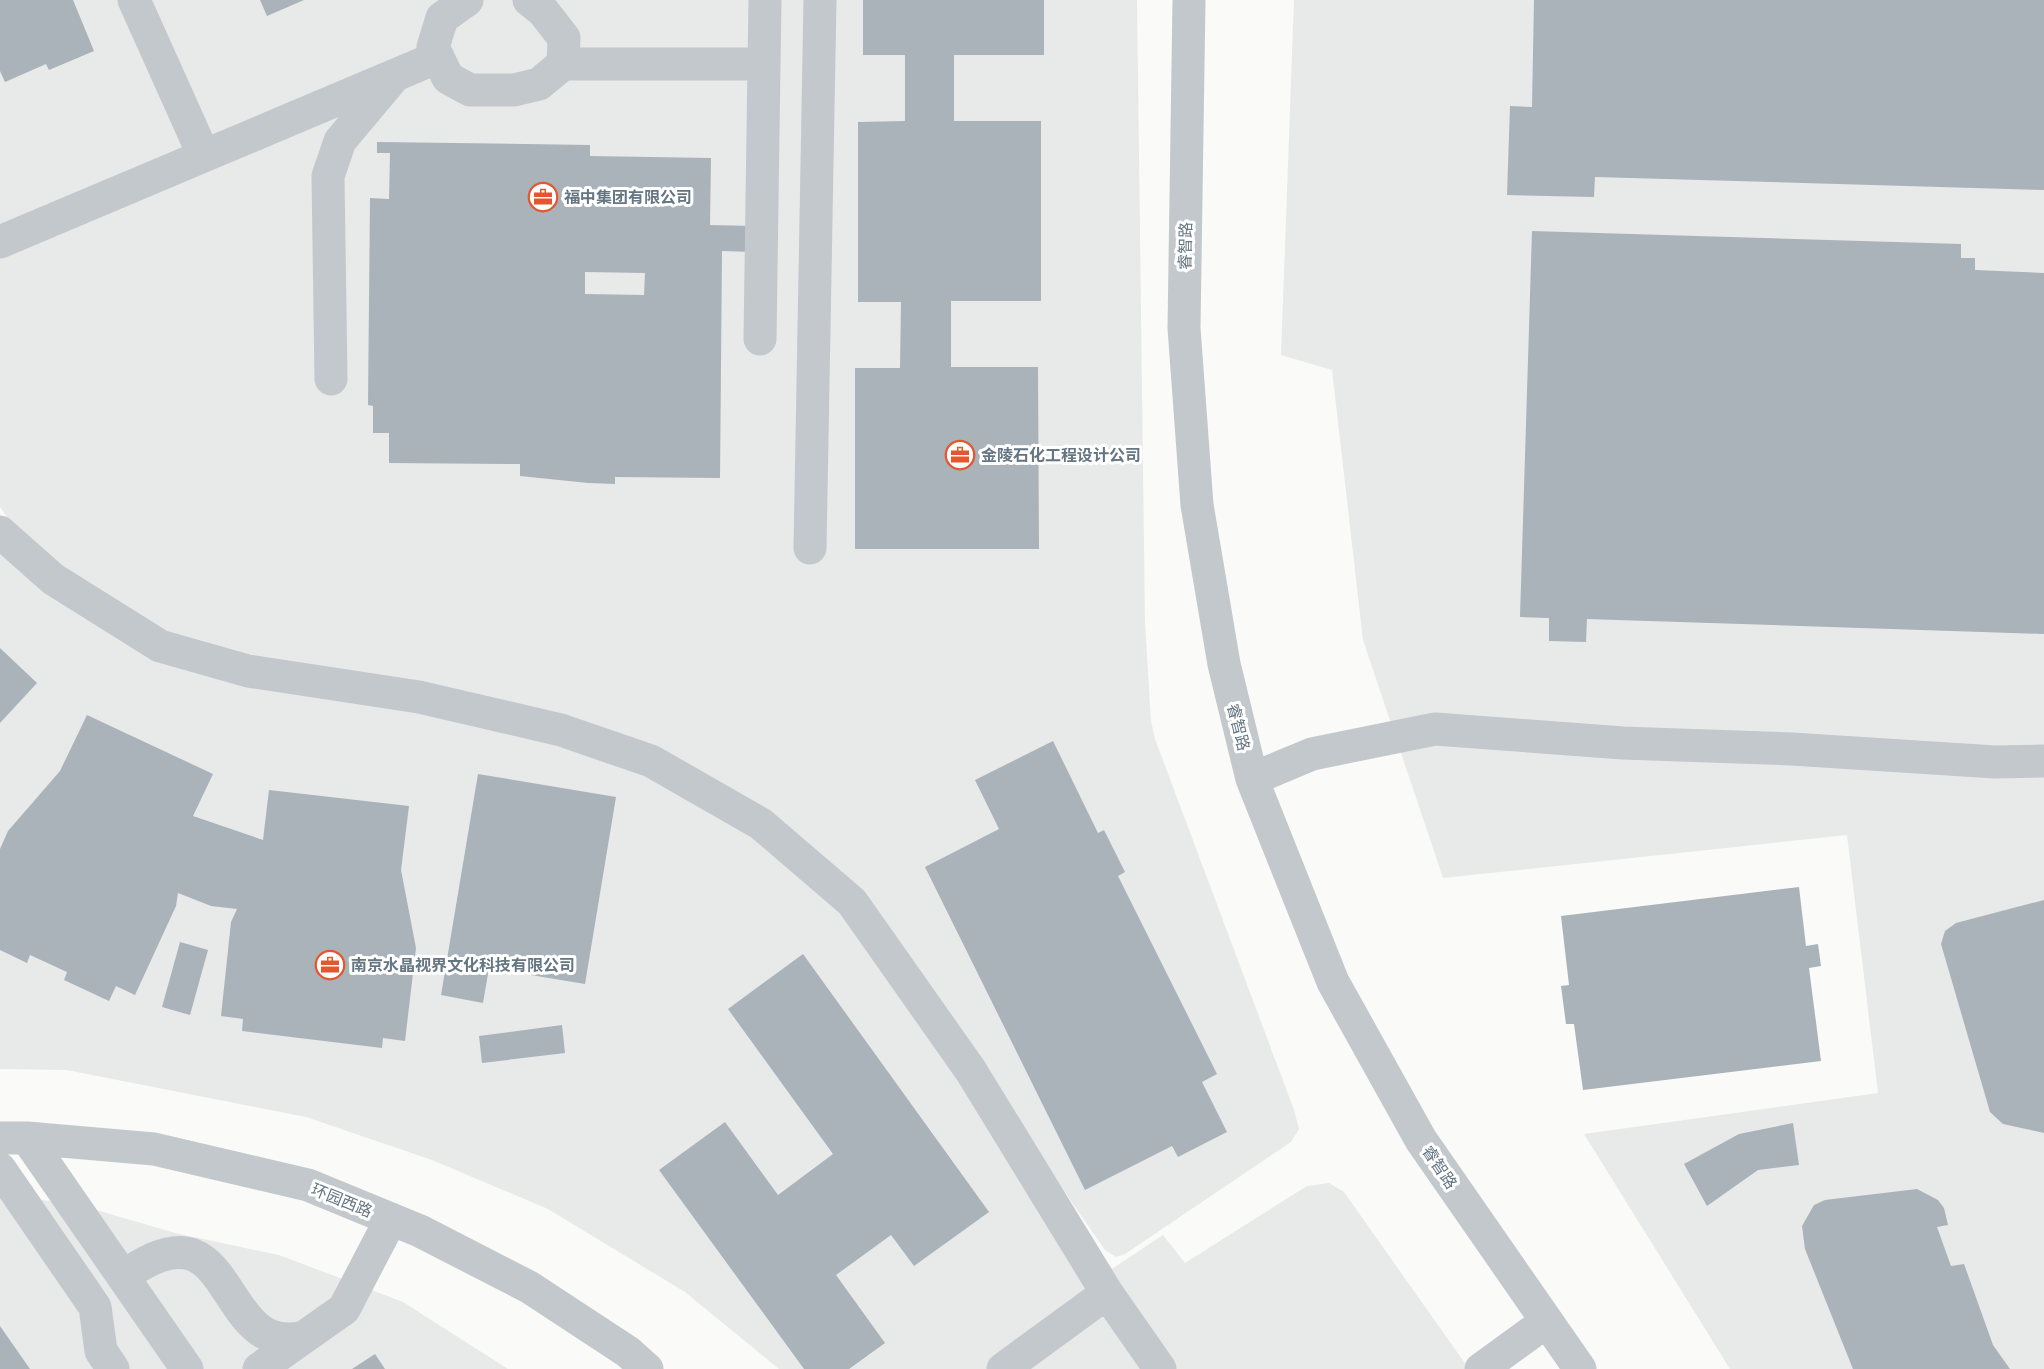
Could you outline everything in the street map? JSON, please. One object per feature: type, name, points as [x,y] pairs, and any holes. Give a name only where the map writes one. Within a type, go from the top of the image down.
[{"type":"street","points":[[134,0],[204,156]]},
{"type":"street","points":[[467,0],[442,18],[433,47],[448,78],[470,90],[514,90],[539,84],[563,64],[764,64]]},
{"type":"street","points":[[530,0],[543,11],[564,38],[563,64]]},
{"type":"street","points":[[760,339],[765,0]]},
{"type":"street","points":[[810,548],[819,0]]},
{"type":"street","name":"睿智路","points":[[1189,0],[1184,328],[1197,505],[1224,664],[1252,778],[1333,982],[1421,1140],[1580,1369]]},
{"type":"street","points":[[2,235],[204,156],[438,57]]},
{"type":"street","points":[[330,379],[328,176],[340,141],[395,75]]},
{"type":"street","points":[[0,532],[53,579],[160,646],[248,671],[419,697],[561,730],[651,761],[761,824],[852,902],[971,1071],[1107,1293],[1160,1369]]},
{"type":"street","points":[[1252,778],[1312,754],[1435,729],[1623,743],[1792,749],[1995,762],[2044,761]]},
{"type":"street","points":[[13,1138],[123,1277],[187,1369]]},
{"type":"street","name":"环园西路","points":[[13,1138],[154,1149],[308,1185],[420,1231],[529,1287],[628,1352],[646,1369]]},
{"type":"street","points":[[0,1169],[95,1307],[101,1351],[113,1369]]},
{"type":"street","points":[[259,1369],[344,1309],[391,1219]]},
{"type":"street","points":[[123,1277],[157,1255],[189,1254],[204,1261],[216,1272],[252,1325],[261,1332],[282,1340],[304,1337]]},
{"type":"street","points":[[1003,1369],[1107,1293]]},
{"type":"street","points":[[1481,1369],[1546,1322]]},
{"type":"shaded area","points":[[0,0],[1137,0],[1145,623],[1151,721],[1155,739],[1294,1110],[1299,1129],[1291,1142],[1125,1254],[1116,1257],[1105,1250],[862,900],[717,781],[237,656],[170,635],[68,571],[9,520],[0,507]]},
{"type":"shaded area","points":[[1294,0],[2044,0],[2044,1369],[1730,1369],[1584,1134],[1878,1093],[1847,835],[1443,878],[1363,640],[1332,370],[1281,355]]},
{"type":"shaded area","points":[[0,519],[25,545],[174,639],[571,727],[858,900],[1112,1269],[1163,1235],[1185,1263],[1307,1186],[1329,1183],[1344,1192],[1469,1369],[779,1369],[685,1292],[548,1209],[432,1160],[306,1117],[67,1070],[0,1069]]},
{"type":"shaded area","points":[[0,1195],[76,1204],[175,1233],[279,1255],[403,1302],[508,1369],[0,1369]]},
{"type":"building","points":[[0,0],[73,0],[94,51],[49,70],[46,64],[5,82],[0,71]]},
{"type":"building","points":[[260,0],[304,0],[267,16]]},
{"type":"building","points":[[863,0],[1044,0],[1044,55],[954,55],[954,121],[1041,121],[1041,301],[951,301],[951,367],[1038,367],[1039,549],[855,549],[855,368],[900,368],[901,302],[858,302],[858,122],[905,121],[905,55],[863,55]]},
{"type":"building","points":[[1534,0],[2044,0],[2044,190],[1595,177],[1594,197],[1507,195],[1510,106],[1532,107]]},
{"type":"building","points":[[377,142],[590,145],[590,156],[711,158],[710,225],[754,226],[753,252],[722,251],[720,478],[615,477],[615,484],[588,483],[520,476],[520,464],[389,463],[389,433],[373,433],[373,406],[368,405],[370,198],[389,199],[390,153],[377,153]],"holes":[[[585,272],[645,273],[644,295],[585,294]]]},
{"type":"building","points":[[1532,231],[1961,244],[1961,258],[1975,258],[1975,270],[2044,273],[2044,634],[1587,619],[1586,642],[1549,641],[1549,618],[1520,617]]},
{"type":"building","points":[[0,648],[37,683],[0,723]]},
{"type":"building","points":[[87,715],[213,774],[193,816],[263,840],[269,790],[409,806],[401,870],[416,948],[405,1041],[383,1038],[382,1048],[242,1031],[243,1019],[221,1016],[231,922],[237,909],[211,906],[178,893],[176,906],[135,995],[116,986],[109,1001],[64,980],[67,972],[30,955],[27,963],[0,950],[0,849],[8,831],[60,771]]},
{"type":"building","points":[[1053,741],[1098,833],[1104,830],[1125,872],[1118,876],[1217,1074],[1202,1082],[1227,1132],[1178,1157],[1172,1146],[1085,1190],[925,867],[999,829],[975,780]]},
{"type":"building","points":[[478,774],[616,797],[585,984],[489,968],[483,1003],[441,995]]},
{"type":"building","points":[[1799,887],[1806,946],[1818,944],[1821,966],[1809,968],[1821,1061],[1583,1090],[1574,1024],[1566,1024],[1561,986],[1569,985],[1561,916]]},
{"type":"building","points":[[2044,900],[2044,1133],[2003,1124],[1990,1112],[1941,944],[1945,931],[1956,923]]},
{"type":"building","points":[[180,942],[208,950],[190,1015],[162,1007]]},
{"type":"building","points":[[803,954],[989,1212],[914,1266],[891,1235],[836,1275],[885,1343],[849,1369],[804,1369],[659,1170],[725,1122],[778,1195],[833,1154],[728,1009]]},
{"type":"building","points":[[562,1025],[565,1053],[482,1063],[479,1036]]},
{"type":"building","points":[[1793,1123],[1799,1165],[1758,1170],[1707,1206],[1684,1164],[1739,1134]]},
{"type":"building","points":[[1917,1189],[1938,1200],[1944,1208],[1948,1225],[1937,1227],[1951,1266],[1964,1264],[1993,1345],[2010,1369],[1853,1369],[1805,1249],[1802,1226],[1814,1205],[1825,1200]]},
{"type":"building","points":[[0,1326],[30,1369],[0,1369]]},
{"type":"building","points":[[375,1354],[385,1369],[352,1369]]},
{"type":"place","name":"福中集团有限公司","points":[[543,197]]},
{"type":"place","name":"金陵石化工程设计公司","points":[[960,455]]},
{"type":"place","name":"南京水晶视界文化科技有限公司","points":[[330,965]]}]
